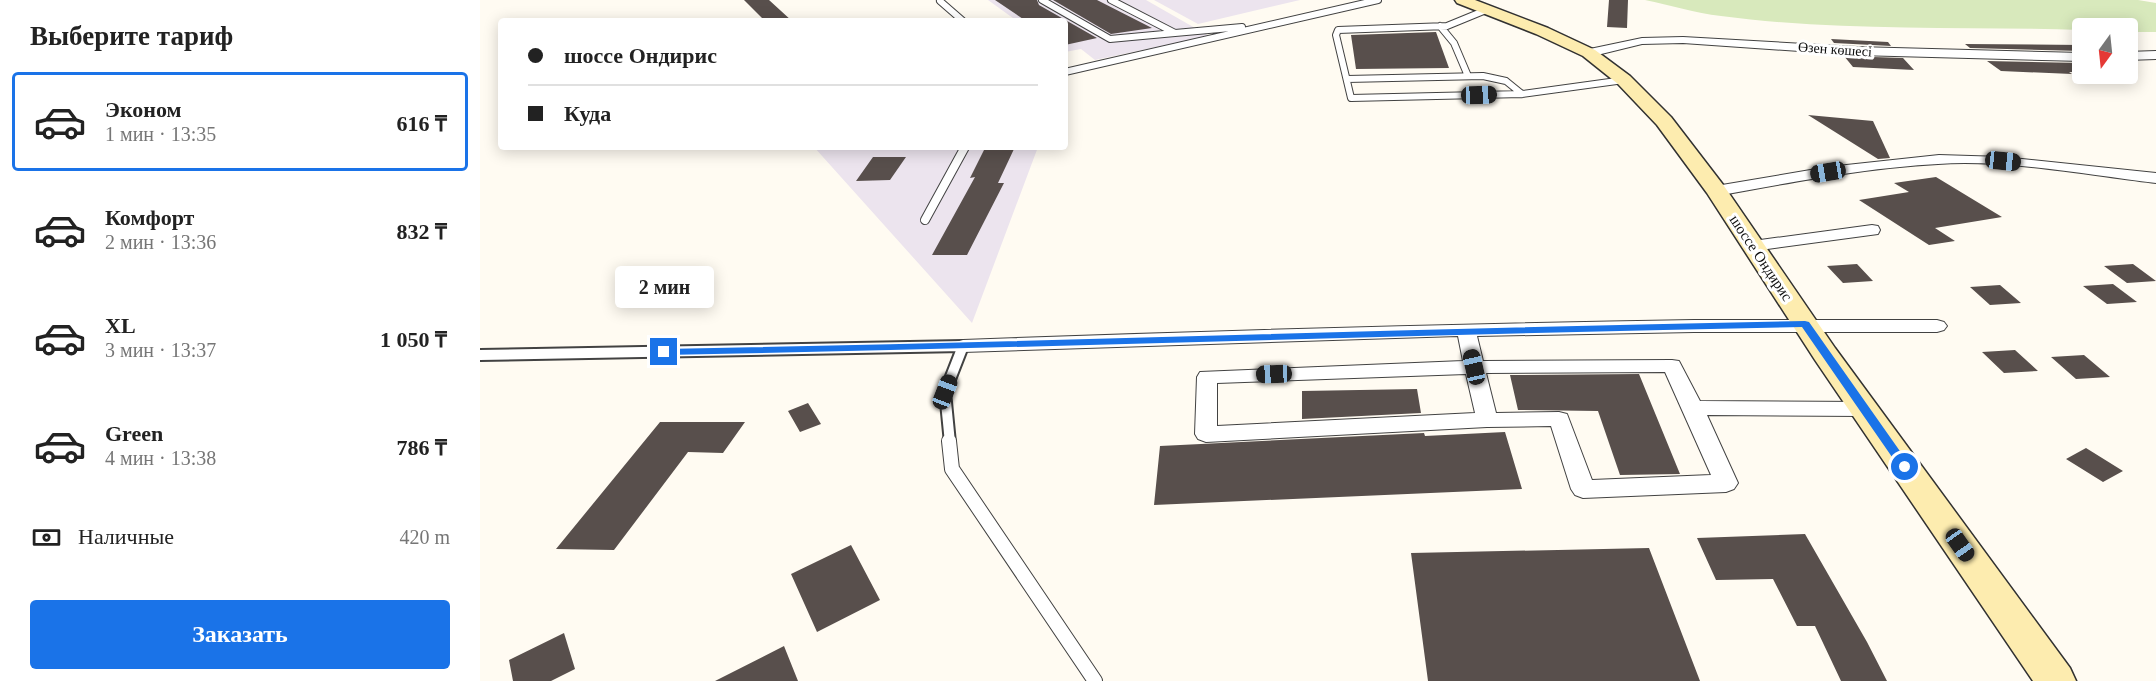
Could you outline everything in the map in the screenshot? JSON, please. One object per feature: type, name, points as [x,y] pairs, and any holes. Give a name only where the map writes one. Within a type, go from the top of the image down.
[{"type":"main road","name":"шоссе Ондирис","points":[[1462,0],[1542,31],[1589,53],[1624,80],[1664,121],[1716,191],[1805,324],[2056,681]]},
{"type":"street","name":"Өзен көшесі","points":[[1589,53],[1642,41],[1683,39],[1857,51],[2072,57]]},
{"type":"street","points":[[2138,56],[2156,56]]},
{"type":"street","points":[[1716,191],[1828,172],[1939,159],[2003,161],[2156,178]]},
{"type":"street","points":[[1753,246],[1872,231]]},
{"type":"street","points":[[963,346],[1466,330],[1805,324],[1937,326]]},
{"type":"street","points":[[1466,330],[1487,420]]},
{"type":"street","points":[[1672,366],[1693,408],[1726,483],[1583,489],[1559,419],[1487,420],[1206,434],[1208,377],[1474,367],[1672,366]]},
{"type":"street","points":[[1693,408],[1864,409]]},
{"type":"lane","points":[[1042,0],[1110,39],[1225,27],[1258,28]]},
{"type":"lane","points":[[1111,0],[1175,33]]},
{"type":"lane","points":[[1068,71],[1378,0]]},
{"type":"lane","points":[[940,1],[960,18]]},
{"type":"lane","points":[[1486,10],[1456,24],[1338,30],[1336,35],[1352,98],[1522,94],[1624,80]]},
{"type":"lane","points":[[1440,26],[1454,44],[1468,76]]},
{"type":"lane","points":[[1347,79],[1483,76],[1502,79],[1522,94]]},
{"type":"lane","points":[[925,220],[963,150]]},
{"type":"lane","points":[[480,355],[963,346],[945,392],[952,469],[1089,679]]},
{"type":"shaded area","points":[[988,0],[1146,0],[1209,36],[1095,60],[1081,49],[1068,51],[1068,18],[1013,18]]},
{"type":"shaded area","points":[[1154,0],[1300,0],[1198,24]]},
{"type":"shaded area","points":[[817,150],[1037,150],[972,323]]},
{"type":"green space","points":[[1645,0],[2138,0],[2156,3],[2156,32],[2138,32],[2138,18],[2072,18],[2072,30],[1901,28],[1766,21],[1692,11]]},
{"type":"building","points":[[744,0],[769,0],[789,18],[762,18]]},
{"type":"building","points":[[995,0],[1037,0],[1039,5],[1062,18],[1022,18]]},
{"type":"building","points":[[1053,0],[1097,0],[1152,28],[1111,34]]},
{"type":"building","points":[[1609,0],[1628,0],[1627,28],[1607,27]]},
{"type":"building","points":[[1068,22],[1097,38],[1068,44]]},
{"type":"building","points":[[1436,32],[1449,68],[1356,69],[1351,35]]},
{"type":"building","points":[[1831,39],[1888,42],[1891,46],[1834,43]]},
{"type":"building","points":[[1965,44],[2072,45],[2072,51],[1970,48]]},
{"type":"building","points":[[1844,56],[1903,58],[1914,70],[1853,67]]},
{"type":"building","points":[[1987,61],[2072,63],[2072,72],[2069,72],[2072,74],[2001,71]]},
{"type":"building","points":[[1808,115],[1873,121],[1890,158],[1878,159]]},
{"type":"building","points":[[984,150],[1014,150],[998,183],[1004,183],[967,255],[932,255],[975,177],[970,178]]},
{"type":"building","points":[[873,157],[906,157],[890,180],[856,181]]},
{"type":"building","points":[[1936,177],[2002,217],[1935,228],[1955,241],[1929,245],[1859,200],[1909,192],[1894,183]]},
{"type":"building","points":[[1857,264],[1873,281],[1843,283],[1827,266]]},
{"type":"building","points":[[2133,264],[2156,281],[2127,283],[2104,266]]},
{"type":"building","points":[[2113,284],[2137,302],[2107,304],[2083,286]]},
{"type":"building","points":[[2000,285],[2021,303],[1990,305],[1970,287]]},
{"type":"building","points":[[2015,350],[2038,371],[2004,373],[1982,352]]},
{"type":"building","points":[[2084,355],[2110,377],[2076,379],[2051,357]]},
{"type":"building","points":[[1639,374],[1680,474],[1620,475],[1598,411],[1518,410],[1510,375]]},
{"type":"building","points":[[1417,389],[1421,413],[1302,419],[1302,391]]},
{"type":"building","points":[[808,403],[821,424],[800,432],[788,411]]},
{"type":"building","points":[[660,422],[745,422],[723,453],[688,452],[614,550],[556,549]]},
{"type":"building","points":[[1505,432],[1522,489],[1154,505],[1160,446],[1424,433],[1425,436]]},
{"type":"building","points":[[2086,448],[2123,471],[2103,482],[2066,459]]},
{"type":"building","points":[[1805,534],[1887,681],[1841,681],[1815,626],[1797,626],[1773,579],[1716,580],[1697,538]]},
{"type":"building","points":[[851,545],[880,600],[817,632],[791,574]]},
{"type":"building","points":[[1649,548],[1700,681],[1428,681],[1411,553]]},
{"type":"building","points":[[564,633],[575,669],[551,681],[513,681],[509,660]]},
{"type":"building","points":[[784,646],[798,681],[715,681]]},
{"type":"route","points":[[664,352],[963,346],[1466,330],[1805,324],[1905,467]]}]
